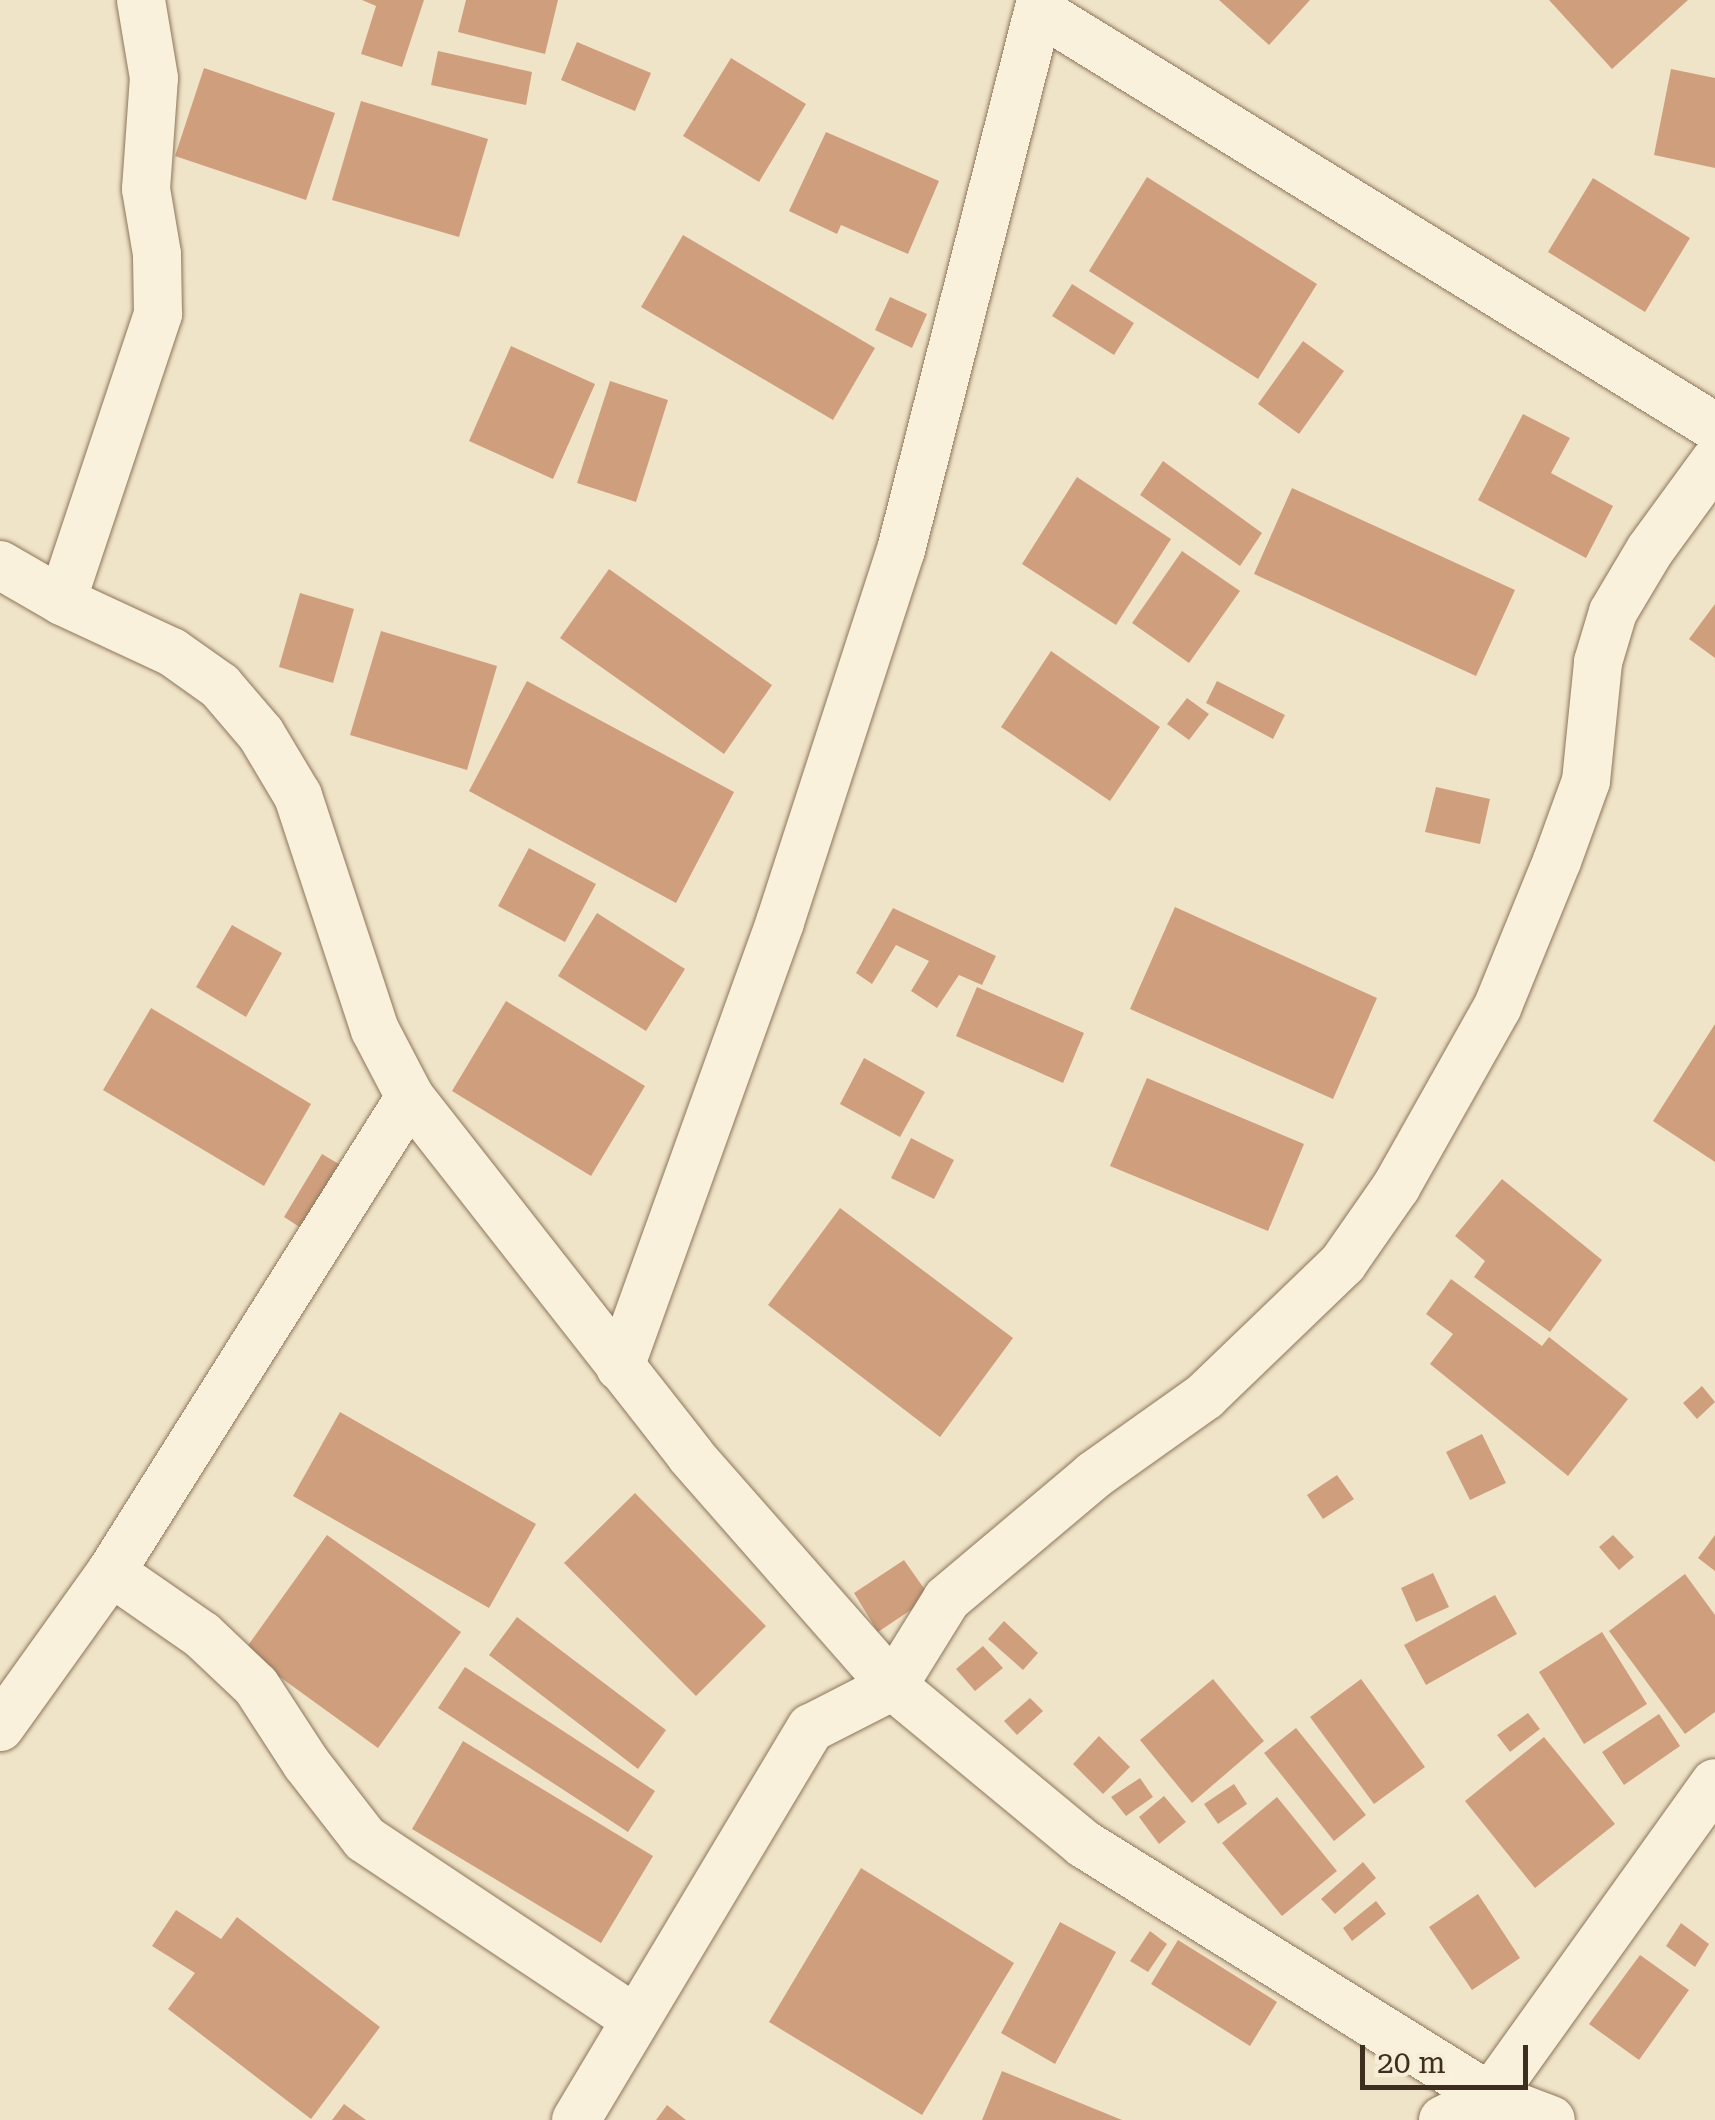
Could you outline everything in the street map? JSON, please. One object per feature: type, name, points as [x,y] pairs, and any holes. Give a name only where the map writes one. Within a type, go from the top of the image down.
[{"type":"street","points":[[62,601],[158,314],[157,254],[146,189],[154,78],[141,0]]},
{"type":"street","points":[[620,1366],[780,922],[901,550],[1040,5],[1715,427]]},
{"type":"street","points":[[576,2120],[811,1728],[894,1686],[947,1599],[1094,1476],[1218,1383],[1343,1263],[1396,1187],[1497,1008],[1557,861],[1586,781],[1598,662],[1613,612],[1650,550],[1715,461]]},
{"type":"street","points":[[0,566],[62,601],[172,652],[220,686],[261,734],[298,796],[374,1030],[410,1096],[691,1456],[894,1686],[1084,1844],[1490,2097],[1550,2120]]},
{"type":"street","points":[[0,1727],[111,1572],[410,1096]]},
{"type":"street","points":[[111,1572],[202,1636],[256,1686],[306,1762],[365,1840],[635,2019]]},
{"type":"street","points":[[1443,2120],[1490,2097],[1715,1783]]},
{"type":"building","points":[[362,0],[424,0],[402,67],[361,54],[376,6]]},
{"type":"building","points":[[466,0],[558,0],[545,54],[458,32]]},
{"type":"building","points":[[1219,0],[1310,0],[1269,45]]},
{"type":"building","points":[[1549,0],[1688,0],[1612,69]]},
{"type":"building","points":[[577,42],[651,73],[635,111],[561,80]]},
{"type":"building","points":[[438,51],[532,72],[526,105],[431,85]]},
{"type":"building","points":[[731,58],[806,104],[759,182],[683,136]]},
{"type":"building","points":[[204,68],[335,113],[306,200],[175,156]]},
{"type":"building","points":[[1671,69],[1715,78],[1715,168],[1654,155]]},
{"type":"building","points":[[361,101],[488,139],[459,237],[332,200]]},
{"type":"building","points":[[826,132],[939,181],[908,254],[841,225],[837,234],[789,211]]},
{"type":"building","points":[[1147,177],[1317,284],[1258,379],[1089,271]]},
{"type":"building","points":[[1593,178],[1690,238],[1645,312],[1548,252]]},
{"type":"building","points":[[683,235],[875,348],[833,420],[641,307]]},
{"type":"building","points":[[1072,284],[1134,323],[1114,355],[1052,316]]},
{"type":"building","points":[[890,297],[927,314],[912,348],[875,330]]},
{"type":"building","points":[[1303,341],[1344,371],[1299,434],[1258,404]]},
{"type":"building","points":[[511,346],[595,384],[553,479],[469,441]]},
{"type":"building","points":[[610,381],[668,400],[636,502],[577,483]]},
{"type":"building","points":[[1523,414],[1570,438],[1551,473],[1613,506],[1586,558],[1478,500]]},
{"type":"building","points":[[1163,461],[1262,533],[1240,566],[1140,495]]},
{"type":"building","points":[[1077,477],[1171,539],[1116,625],[1022,564]]},
{"type":"building","points":[[1292,488],[1515,590],[1476,676],[1254,574]]},
{"type":"building","points":[[1182,551],[1240,591],[1189,663],[1132,623]]},
{"type":"building","points":[[609,569],[772,685],[724,754],[560,638]]},
{"type":"building","points":[[300,593],[354,609],[333,683],[279,667]]},
{"type":"building","points":[[1715,604],[1715,658],[1689,639]]},
{"type":"building","points":[[381,631],[497,666],[467,770],[350,735]]},
{"type":"building","points":[[1051,651],[1160,727],[1110,801],[1001,727]]},
{"type":"building","points":[[527,681],[734,792],[676,903],[469,791]]},
{"type":"building","points":[[1217,681],[1285,715],[1273,739],[1206,703]]},
{"type":"building","points":[[1187,698],[1209,714],[1189,740],[1167,724]]},
{"type":"building","points":[[1436,787],[1490,799],[1480,844],[1425,832]]},
{"type":"building","points":[[529,848],[596,884],[565,942],[498,906]]},
{"type":"building","points":[[1175,907],[1377,998],[1333,1099],[1130,1009]]},
{"type":"building","points":[[893,908],[996,956],[982,985],[959,975],[937,1008],[911,991],[929,961],[896,945],[872,984],[856,973]]},
{"type":"building","points":[[597,913],[685,969],[646,1031],[558,976]]},
{"type":"building","points":[[232,925],[282,953],[246,1017],[196,987]]},
{"type":"building","points":[[977,987],[1084,1033],[1063,1083],[956,1036]]},
{"type":"building","points":[[506,1001],[645,1086],[591,1176],[452,1091]]},
{"type":"building","points":[[151,1008],[311,1104],[264,1186],[103,1090]]},
{"type":"building","points":[[1715,1024],[1715,1162],[1653,1121]]},
{"type":"building","points":[[864,1058],[925,1092],[900,1137],[840,1104]]},
{"type":"building","points":[[1147,1078],[1304,1144],[1268,1231],[1110,1166]]},
{"type":"building","points":[[911,1138],[954,1160],[934,1199],[891,1178]]},
{"type":"building","points":[[322,1154],[354,1173],[315,1237],[284,1217]]},
{"type":"building","points":[[1502,1179],[1602,1260],[1550,1332],[1474,1277],[1485,1261],[1455,1236]]},
{"type":"building","points":[[840,1208],[1013,1338],[940,1437],[768,1305]]},
{"type":"building","points":[[1451,1279],[1542,1346],[1549,1337],[1628,1399],[1568,1476],[1430,1364],[1453,1334],[1426,1314]]},
{"type":"building","points":[[1702,1386],[1715,1402],[1697,1419],[1683,1403]]},
{"type":"building","points":[[340,1412],[536,1524],[489,1608],[293,1496]]},
{"type":"building","points":[[1482,1434],[1506,1483],[1470,1500],[1446,1452]]},
{"type":"building","points":[[1337,1475],[1354,1499],[1323,1519],[1307,1495]]},
{"type":"building","points":[[635,1493],[766,1626],[696,1696],[564,1563]]},
{"type":"building","points":[[327,1535],[461,1632],[378,1748],[244,1651]]},
{"type":"building","points":[[1613,1535],[1634,1557],[1619,1570],[1599,1547]]},
{"type":"building","points":[[1715,1535],[1715,1571],[1698,1558]]},
{"type":"building","points":[[904,1560],[930,1597],[878,1632],[854,1593]]},
{"type":"building","points":[[1433,1573],[1449,1607],[1416,1622],[1401,1588]]},
{"type":"building","points":[[1685,1574],[1715,1615],[1715,1712],[1685,1734],[1609,1631]]},
{"type":"building","points":[[1495,1595],[1517,1634],[1426,1685],[1404,1645]]},
{"type":"building","points":[[517,1617],[666,1730],[638,1769],[489,1655]]},
{"type":"building","points":[[1004,1621],[1038,1653],[1023,1670],[988,1639]]},
{"type":"building","points":[[1602,1632],[1647,1704],[1584,1744],[1539,1672]]},
{"type":"building","points":[[983,1646],[1003,1668],[975,1691],[956,1669]]},
{"type":"building","points":[[465,1667],[655,1791],[628,1832],[438,1708]]},
{"type":"building","points":[[1213,1679],[1264,1741],[1192,1803],[1140,1740]]},
{"type":"building","points":[[1361,1679],[1425,1767],[1374,1804],[1310,1717]]},
{"type":"building","points":[[1030,1698],[1043,1711],[1017,1735],[1004,1721]]},
{"type":"building","points":[[1528,1713],[1540,1729],[1510,1752],[1497,1735]]},
{"type":"building","points":[[1659,1714],[1680,1746],[1624,1785],[1602,1752]]},
{"type":"building","points":[[1296,1728],[1366,1815],[1334,1841],[1264,1753]]},
{"type":"building","points":[[1099,1736],[1130,1767],[1103,1794],[1073,1764]]},
{"type":"building","points":[[1544,1737],[1615,1824],[1535,1888],[1465,1801]]},
{"type":"building","points":[[463,1741],[653,1856],[601,1943],[412,1829]]},
{"type":"building","points":[[1140,1778],[1153,1797],[1126,1816],[1111,1797]]},
{"type":"building","points":[[1234,1784],[1247,1804],[1218,1824],[1204,1804]]},
{"type":"building","points":[[1164,1796],[1186,1822],[1159,1844],[1139,1817]]},
{"type":"building","points":[[1277,1797],[1337,1871],[1282,1916],[1222,1843]]},
{"type":"building","points":[[1363,1862],[1376,1878],[1335,1914],[1321,1899]]},
{"type":"building","points":[[861,1868],[1014,1963],[922,2115],[769,2022]]},
{"type":"building","points":[[1478,1894],[1520,1958],[1472,1990],[1429,1927]]},
{"type":"building","points":[[1376,1901],[1386,1914],[1352,1941],[1343,1928]]},
{"type":"building","points":[[176,1910],[221,1939],[237,1917],[380,2027],[311,2119],[168,2009],[195,1973],[152,1946]]},
{"type":"building","points":[[1060,1922],[1116,1952],[1055,2064],[1001,2033]]},
{"type":"building","points":[[1681,1923],[1709,1944],[1695,1967],[1666,1946]]},
{"type":"building","points":[[1150,1931],[1167,1944],[1148,1972],[1130,1961]]},
{"type":"building","points":[[1178,1940],[1277,2002],[1250,2046],[1151,1984]]},
{"type":"building","points":[[1640,1955],[1689,1990],[1639,2060],[1589,2024]]},
{"type":"building","points":[[1002,2071],[1122,2120],[982,2120]]},
{"type":"building","points":[[344,2104],[366,2120],[332,2120]]},
{"type":"building","points":[[667,2105],[686,2120],[656,2120]]}]
